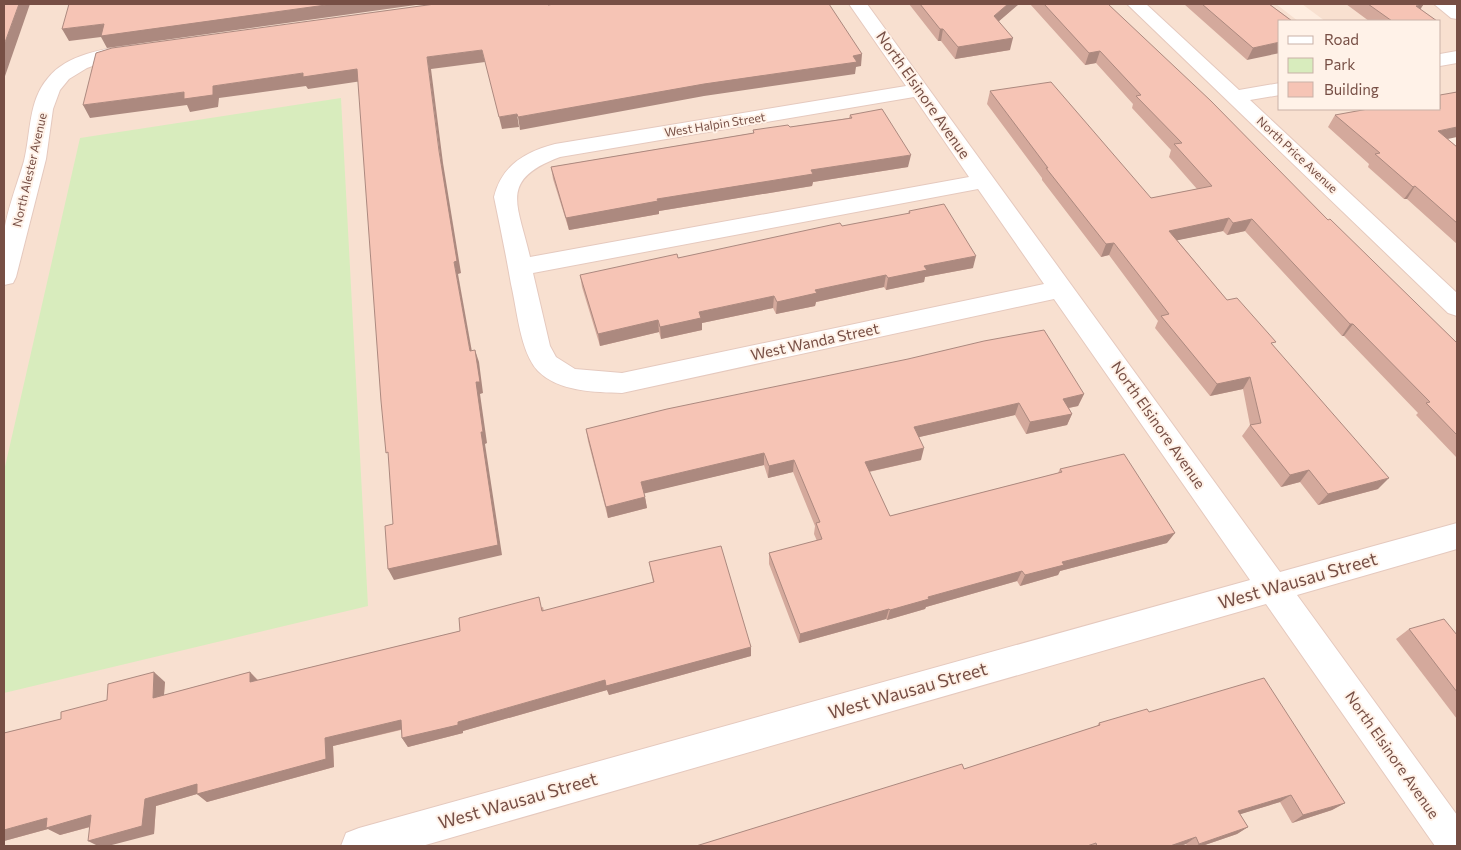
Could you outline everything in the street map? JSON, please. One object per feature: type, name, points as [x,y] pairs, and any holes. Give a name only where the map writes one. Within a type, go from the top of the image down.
[{"type":"street","name":"North Elsinore Avenue","points":[[858,4],[1457,846]]},
{"type":"street","name":"North Price Avenue","points":[[1136,4],[1457,307]]},
{"type":"street","points":[[1443,4],[1457,14]]},
{"type":"street","name":"North Alester Avenue","points":[[4,277],[11,224],[35,157],[47,96],[56,81],[69,71],[89,61],[116,53],[145,49]]},
{"type":"street","points":[[1441,60],[1457,57]]},
{"type":"street","points":[[1235,97],[1278,89]]},
{"type":"street","name":"West Halpin Street","points":[[520,267],[505,197],[507,184],[514,172],[530,161],[555,151],[920,90]]},
{"type":"street","points":[[520,267],[984,181]]},
{"type":"street","name":"West Wanda Street","points":[[520,267],[537,346],[547,363],[567,377],[592,382],[622,382],[1061,289]]},
{"type":"street","name":"West Wausau Street","points":[[359,846],[1457,536]]},
{"type":"shaded area","points":[[4,4],[1276,4],[1297,20],[1278,20],[1278,110],[1407,110],[1457,150],[1457,846],[4,846]]},
{"type":"shaded area","points":[[1302,4],[1457,4],[1457,126],[1441,110],[1441,20],[1324,20]]},
{"type":"green space","points":[[341,98],[368,606],[4,693],[4,471],[80,138]]},
{"type":"building","points":[[4,4],[19,4],[4,45]]},
{"type":"building","points":[[69,4],[333,4],[101,36],[104,24],[62,29]]},
{"type":"building","points":[[435,4],[829,4],[862,54],[853,56],[857,62],[704,84],[518,117],[517,114],[499,117],[482,50],[427,57],[439,151],[457,261],[454,262],[470,351],[475,350],[480,382],[476,382],[483,432],[481,432],[498,545],[388,569],[385,526],[393,524],[388,452],[386,453],[381,401],[357,69],[303,77],[303,73],[213,86],[213,95],[184,99],[184,92],[83,105],[96,53],[112,48]]},
{"type":"building","points":[[920,4],[1008,4],[994,16],[1013,38],[958,47],[943,29],[940,29]]},
{"type":"building","points":[[1044,4],[1108,4],[1211,101],[1328,220],[1330,219],[1457,343],[1457,435],[1426,403],[1430,402],[1353,324],[1350,324],[1252,219],[1233,223],[1229,218],[1169,231],[1227,300],[1237,298],[1276,342],[1271,343],[1389,478],[1328,494],[1309,470],[1290,475],[1250,425],[1261,423],[1250,377],[1217,384],[1161,316],[1169,314],[1114,243],[1106,244],[1046,168],[1048,168],[990,91],[1051,82],[1151,198],[1212,186],[1174,144],[1182,143],[1136,96],[1141,95],[1100,51],[1089,53]]},
{"type":"building","points":[[1202,4],[1269,4],[1291,20],[1278,20],[1278,42],[1253,48]]},
{"type":"building","points":[[1368,4],[1422,4],[1416,6],[1436,20],[1391,20]]},
{"type":"building","points":[[1457,92],[1457,127],[1438,131],[1457,147],[1457,223],[1375,154],[1380,153],[1335,115],[1362,110],[1441,110],[1441,95]]},
{"type":"building","points":[[882,109],[911,155],[811,170],[813,174],[657,199],[658,201],[566,218],[551,167],[754,133],[753,130],[852,118],[850,115]]},
{"type":"building","points":[[944,204],[976,256],[924,266],[927,270],[888,278],[886,275],[815,290],[817,293],[777,302],[774,296],[699,312],[701,318],[660,327],[658,320],[598,334],[580,275],[677,254],[678,258],[840,223],[842,226],[910,213],[909,211]]},
{"type":"building","points":[[1044,330],[1084,394],[1063,399],[1072,414],[1030,422],[1019,403],[914,427],[924,448],[865,462],[890,516],[1062,472],[1060,469],[1124,454],[1175,533],[1062,562],[1064,565],[1025,575],[1022,571],[928,597],[929,599],[800,634],[769,553],[822,539],[816,523],[820,522],[794,460],[769,466],[764,453],[641,482],[645,497],[606,507],[586,429],[667,409],[908,359],[984,341]]},
{"type":"building","points":[[721,546],[751,647],[606,686],[605,680],[458,722],[458,725],[402,738],[401,720],[325,738],[326,759],[197,794],[197,784],[145,799],[142,826],[88,841],[91,815],[46,828],[47,818],[4,830],[4,733],[61,719],[61,712],[107,700],[108,684],[154,672],[153,698],[250,672],[250,682],[460,631],[459,618],[539,597],[542,611],[654,582],[649,562]]},
{"type":"building","points":[[1444,619],[1457,635],[1457,692],[1409,629]]},
{"type":"building","points":[[1264,678],[1345,803],[1303,815],[1291,795],[1238,811],[1248,827],[1199,844],[1196,837],[1170,846],[1097,846],[1096,843],[1087,846],[696,846],[962,764],[964,769],[1100,725],[1099,723],[1147,709],[1149,712]]}]
